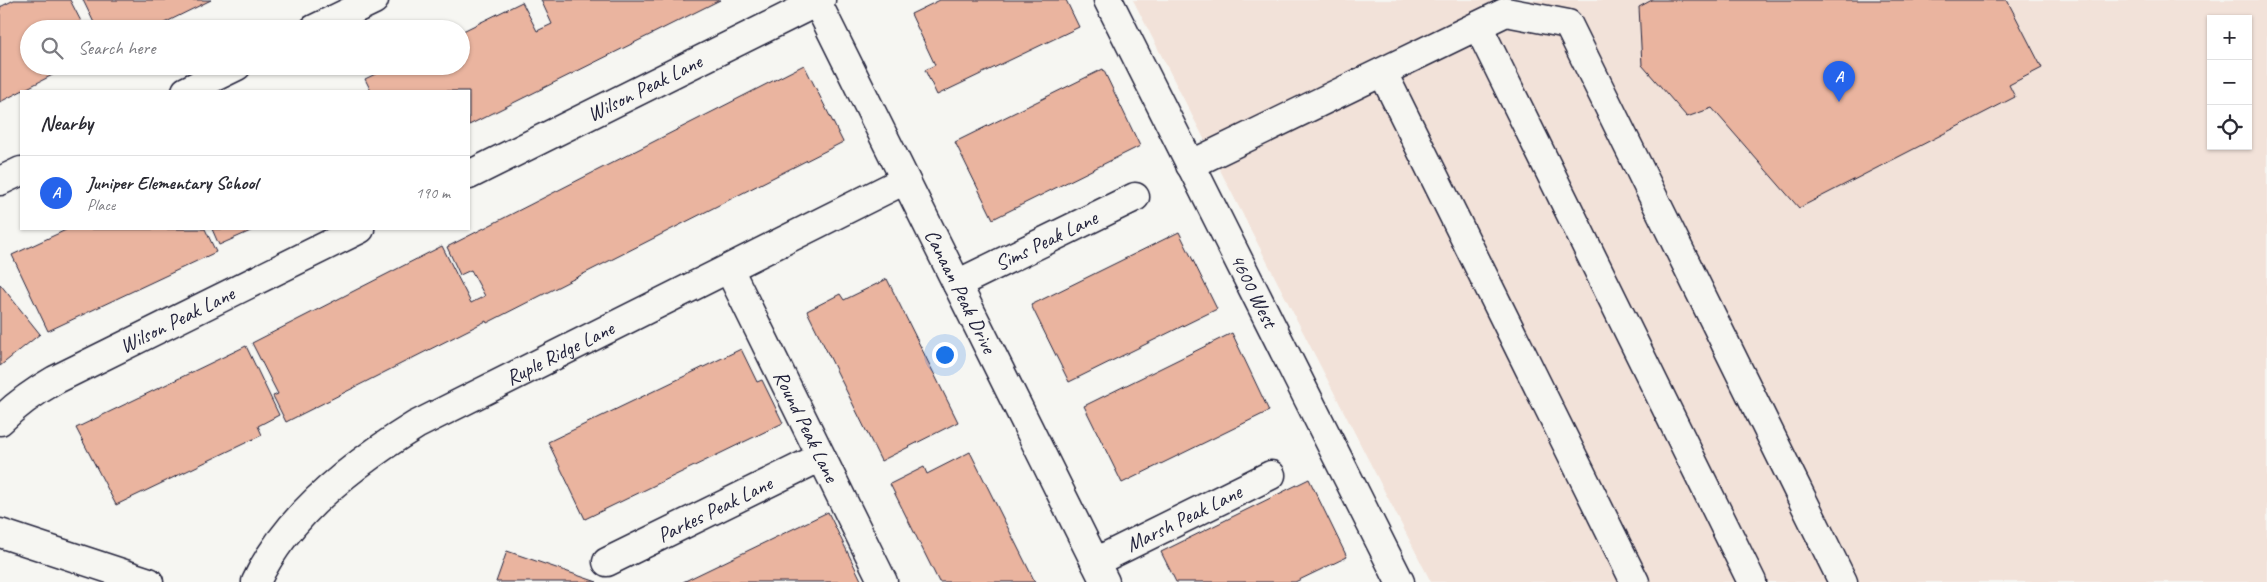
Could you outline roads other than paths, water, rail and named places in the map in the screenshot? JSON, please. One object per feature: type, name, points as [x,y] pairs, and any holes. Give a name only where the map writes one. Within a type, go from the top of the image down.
[{"type":"street","points":[[333,20],[374,0]]},
{"type":"street","name":"4600 West","points":[[1108,0],[1400,582]]},
{"type":"street","name":"Wilson Peak Lane","points":[[470,175],[818,1]]},
{"type":"street","name":"Canaan Peak Drive","points":[[818,1],[1100,572]]},
{"type":"street","points":[[1190,165],[1506,12],[1568,24],[1843,582]]},
{"type":"street","points":[[1478,26],[1752,582]]},
{"type":"street","points":[[1383,73],[1635,582]]},
{"type":"street","points":[[188,90],[219,75]]},
{"type":"street","points":[[0,181],[20,171]]},
{"type":"street","name":"Ruple Ridge Lane","points":[[256,582],[278,547],[298,521],[343,476],[378,448],[416,425],[905,180]]},
{"type":"street","name":"Sims Peak Lane","points":[[957,284],[1135,196]]},
{"type":"street","name":"Wilson Peak Lane","points":[[0,421],[13,407],[33,392],[55,380],[358,230]]},
{"type":"street","name":"Round Peak Lane","points":[[728,270],[883,582]]},
{"type":"street","name":"Parkes Peak Lane","points":[[607,562],[821,457]]},
{"type":"street","name":"Marsh Peak Lane","points":[[1100,572],[1272,475]]},
{"type":"street","points":[[0,533],[150,582]]},
{"type":"place","name":"Juniper Elementary School","points":[[1839,102]]}]
